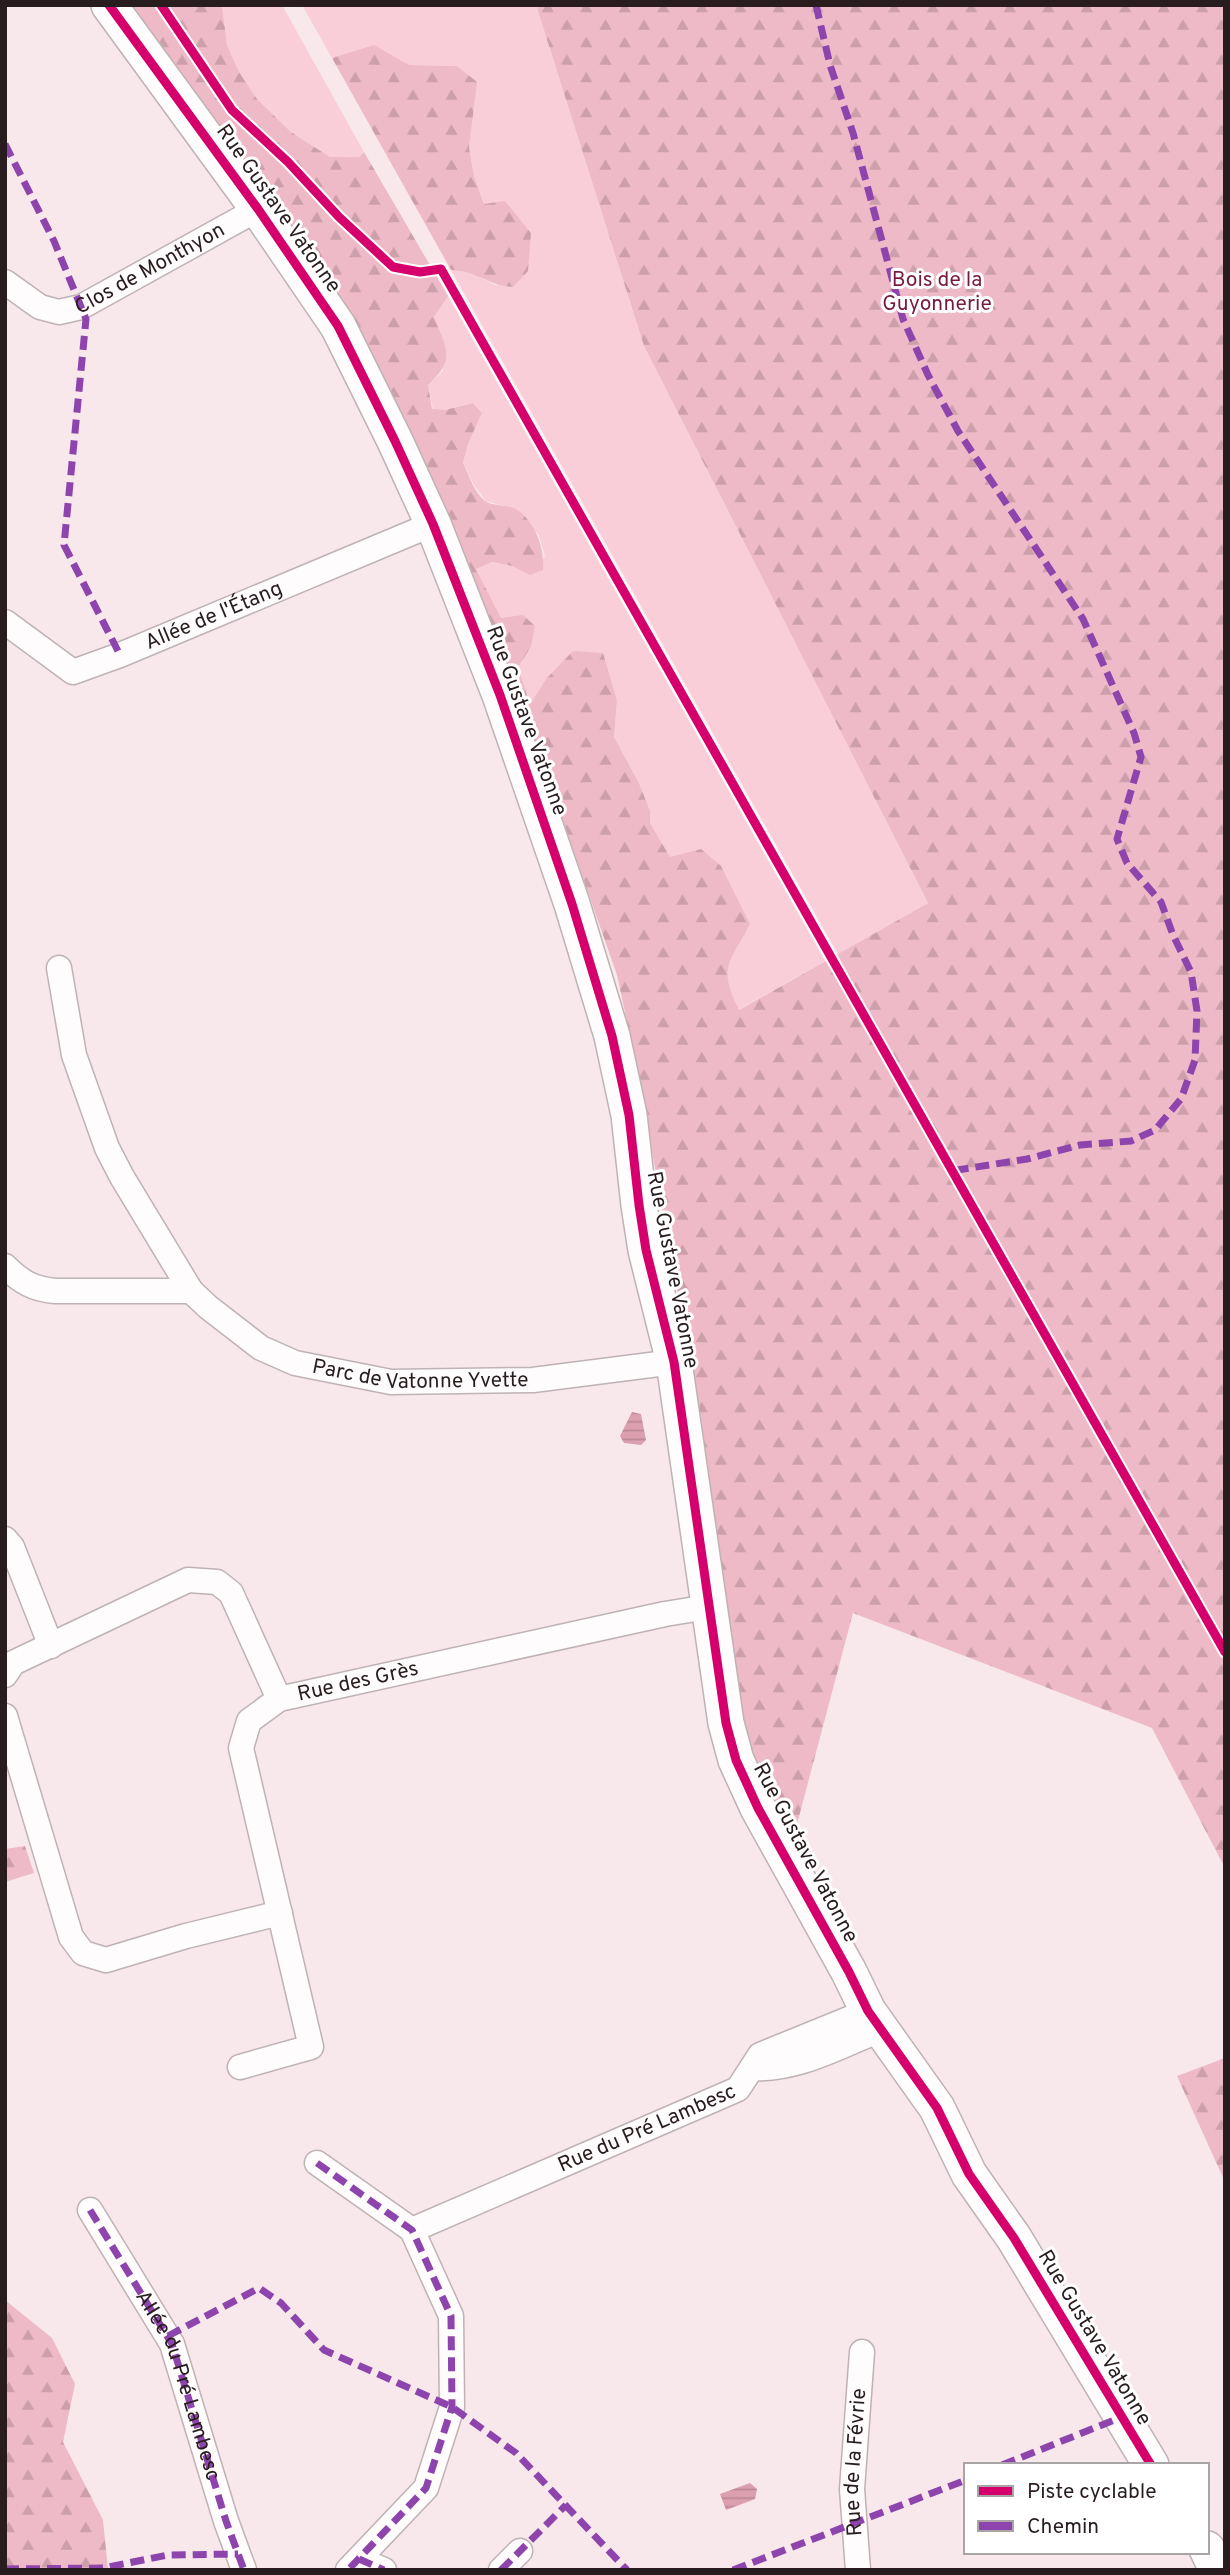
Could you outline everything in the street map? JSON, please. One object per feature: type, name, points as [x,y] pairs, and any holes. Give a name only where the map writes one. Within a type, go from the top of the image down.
[{"type":"street","name":"Rue Gustave Vatonne","points":[[109,5],[258,209],[338,326],[396,441],[433,524],[505,708],[572,904],[612,1036],[629,1115],[646,1250],[674,1362],[726,1723],[736,1760],[758,1808],[874,2020],[937,2108],[961,2160],[1020,2249],[1150,2463]]},
{"type":"street","name":"Clos de Monthyon","points":[[5,282],[40,307],[59,312],[81,307],[258,209]]},
{"type":"street","name":"Allée de l'Étang","points":[[5,622],[73,672],[120,655],[433,524]]},
{"type":"street","name":"Parc de Vatonne Yvette","points":[[59,968],[74,1055],[107,1148],[122,1177],[191,1291],[261,1348],[295,1363],[391,1382],[533,1380],[674,1362]]},
{"type":"street","points":[[5,1266],[18,1279],[36,1289],[191,1291]]},
{"type":"street","points":[[5,1539],[12,1547],[51,1646]]},
{"type":"street","points":[[5,1675],[13,1663],[188,1580],[217,1582],[231,1593],[279,1699]]},
{"type":"street","name":"Rue des Grès","points":[[240,2067],[311,2046],[241,1748],[249,1721],[279,1699],[665,1614],[708,1607]]},
{"type":"street","points":[[5,1716],[71,1937],[83,1954],[106,1960],[186,1936],[280,1913]]},
{"type":"street","name":"Rue du Pré Lambesc","points":[[412,2230],[738,2089],[760,2055],[874,2020]]},
{"type":"street","points":[[317,2163],[412,2230],[451,2316],[452,2407],[426,2488],[353,2564]]},
{"type":"street","name":"Allée du Pré Lambesc","points":[[90,2210],[172,2344],[226,2521],[244,2570]]},
{"type":"street","name":"Rue de la Févrie","points":[[858,2570],[852,2488],[862,2353]]},
{"type":"street","points":[[501,2570],[520,2551]]},
{"type":"street","points":[[1209,2553],[1217,2570]]},
{"type":"street","points":[[353,2564],[384,2570]]},
{"type":"shaded area","points":[[222,5],[282,5],[364,152],[359,157],[330,157],[291,132],[257,99],[239,72],[227,45]]},
{"type":"shaded area","points":[[302,5],[536,5],[644,346],[928,903],[838,954],[451,270],[466,270],[497,286],[484,204],[474,176],[469,147],[472,119],[457,66],[409,65],[374,46],[332,58]]},
{"type":"shaded area","points":[[448,296],[825,961],[738,1010],[727,973],[732,957],[750,924],[670,857],[650,823],[650,811],[639,783],[614,737],[617,701],[546,679],[530,705],[518,667],[531,647],[501,619],[476,569],[492,562],[512,566],[530,575],[545,556],[539,536],[518,510],[486,501],[463,463],[482,413],[473,403],[433,410],[428,385],[443,371],[434,317]]},
{"type":"shaded area","points":[[632,1412],[641,1414],[646,1440],[641,1445],[624,1443],[620,1436]]},
{"type":"shaded area","points":[[750,2483],[757,2489],[755,2499],[726,2510],[720,2494]]},
{"type":"green space","name":"Bois de la Guyonnerie","points":[[121,5],[222,5],[227,45],[239,72],[257,99],[291,132],[330,157],[359,157],[364,152],[448,296],[434,317],[445,346],[446,361],[428,385],[432,409],[445,410],[473,403],[482,413],[463,463],[483,499],[491,504],[519,511],[535,530],[541,546],[543,570],[530,575],[512,566],[492,562],[476,569],[501,618],[523,615],[535,626],[531,647],[518,667],[530,704],[546,679],[573,651],[603,653],[617,701],[614,737],[639,783],[650,811],[650,823],[670,857],[701,849],[721,866],[750,924],[729,965],[729,983],[739,1010],[928,903],[644,346],[536,5],[1225,5],[1225,1868],[1152,1728],[853,1613],[796,1828],[753,1785],[683,1324],[637,1068],[617,975],[557,804],[474,598],[337,305]]},
{"type":"green space","points":[[374,45],[409,65],[457,66],[477,82],[469,147],[474,176],[484,204],[505,201],[531,233],[528,271],[513,287],[451,270],[332,58]]},
{"type":"green space","points":[[25,1846],[34,1873],[5,1882],[5,1849]]},
{"type":"green space","points":[[1225,2058],[1225,2182],[1177,2076]]},
{"type":"green space","points":[[5,2300],[52,2338],[75,2384],[63,2442],[103,2520],[108,2570],[5,2570]]},
{"type":"marked path","points":[[816,5],[830,65],[853,133],[903,319],[928,375],[958,431],[1083,619],[1134,733],[1141,757],[1117,839],[1127,863],[1161,902],[1191,972],[1197,1011],[1195,1060],[1181,1099],[1155,1130],[1131,1141],[1080,1145],[1027,1159],[951,1171]]},
{"type":"marked path","points":[[5,144],[54,241],[86,319],[64,545],[120,655]]},
{"type":"marked path","points":[[317,2163],[412,2230],[451,2316],[452,2407],[426,2488],[348,2570]]},
{"type":"marked path","points":[[90,2210],[172,2344],[226,2521],[244,2570]]},
{"type":"marked path","points":[[168,2336],[259,2288],[281,2303],[324,2350],[452,2407],[516,2453],[627,2570]]},
{"type":"marked path","points":[[1007,2463],[1122,2417]]},
{"type":"marked path","points":[[733,2570],[964,2481]]},
{"type":"marked path","points":[[501,2570],[566,2505]]},
{"type":"marked path","points":[[5,2569],[103,2568],[168,2555],[238,2554]]},
{"type":"marked path","points":[[359,2559],[384,2570]]},
{"type":"cycle path","points":[[109,5],[258,209],[338,326],[433,524],[500,695],[572,904],[612,1036],[629,1115],[646,1250],[674,1362],[726,1723],[736,1760],[758,1808],[868,2011],[937,2108],[969,2174],[1014,2238],[1150,2463]]},
{"type":"cycle path","points":[[161,5],[232,110],[288,162],[339,217],[393,267],[420,272],[441,269],[1225,1652]]}]
